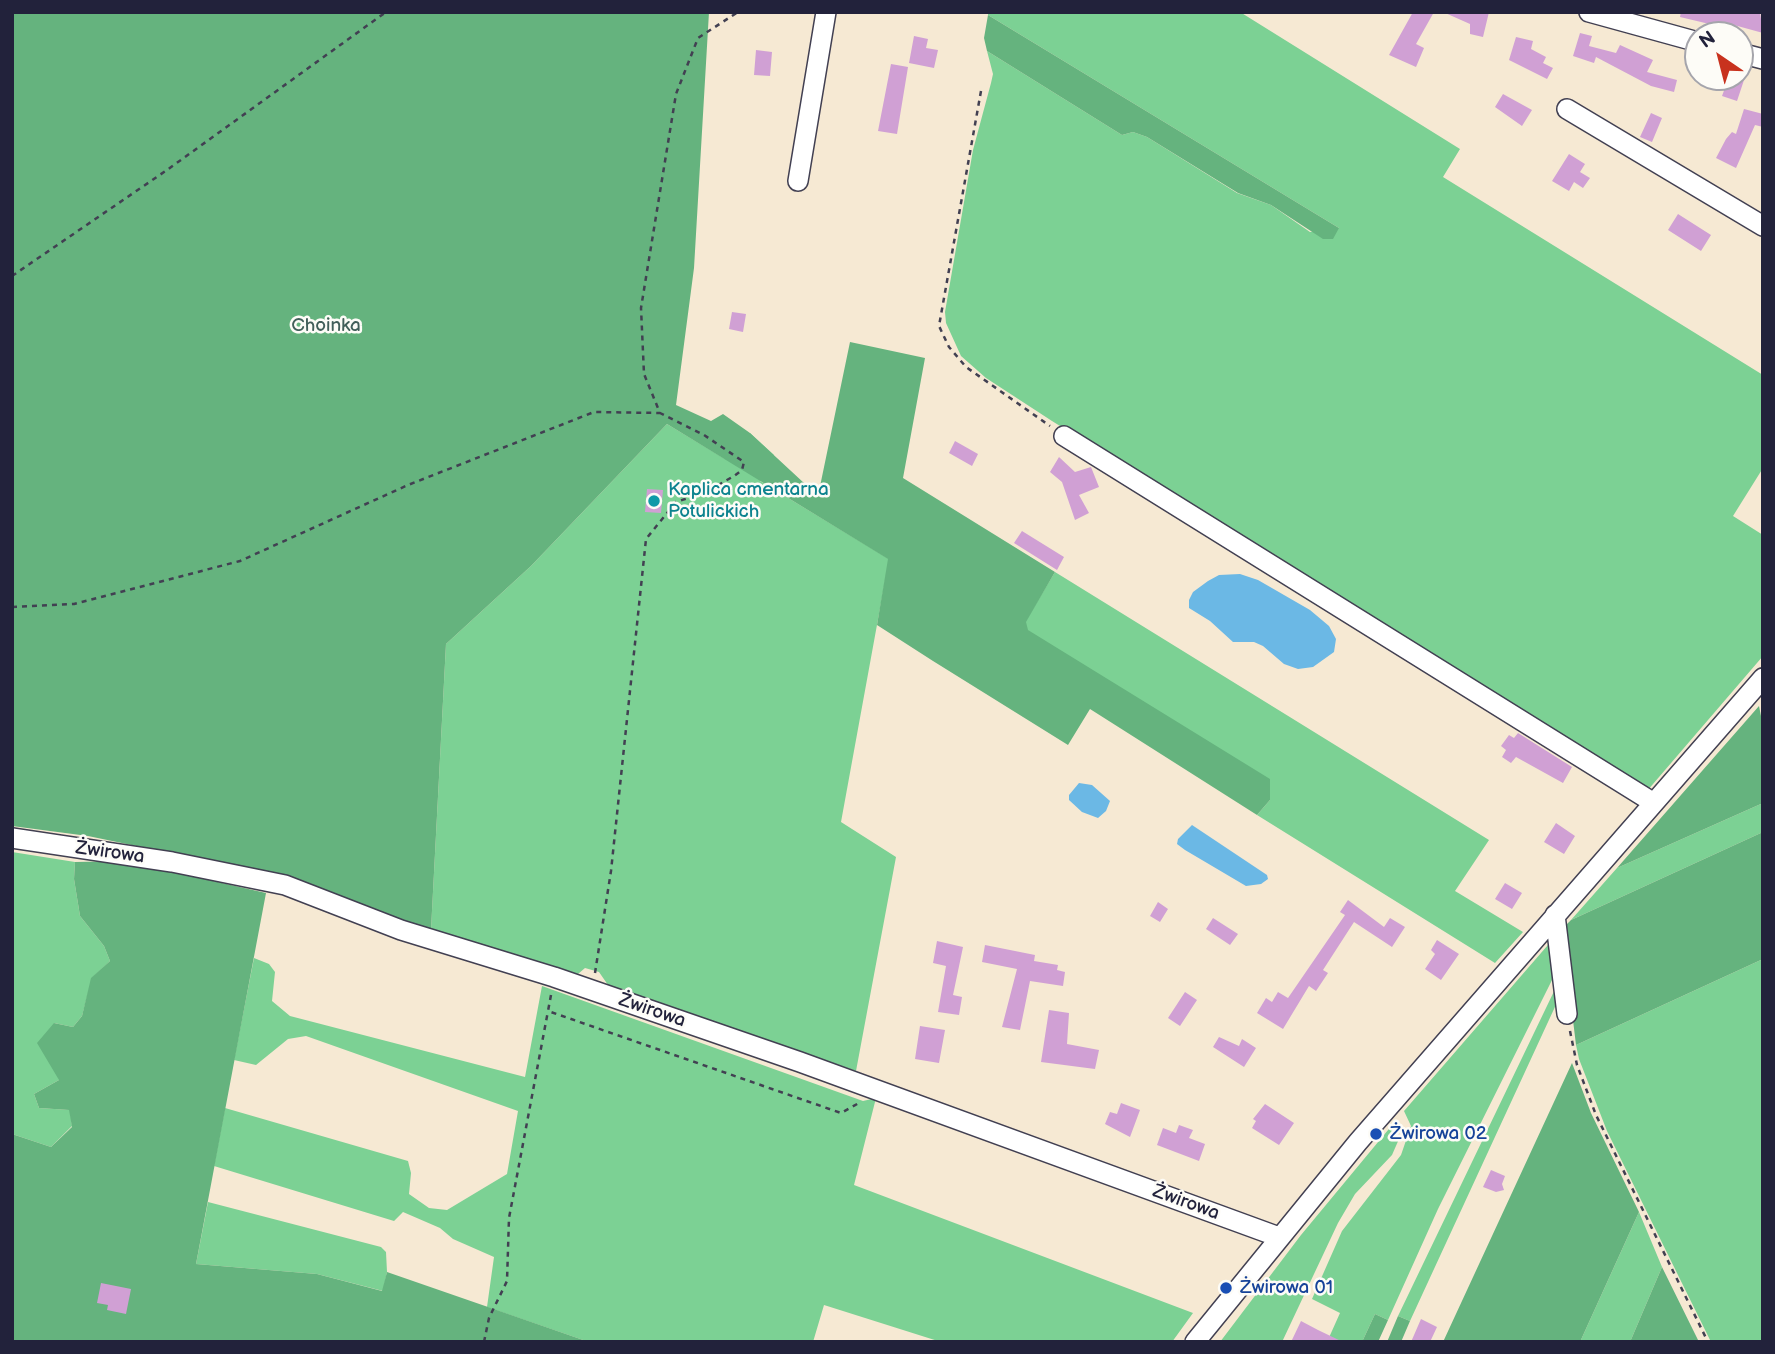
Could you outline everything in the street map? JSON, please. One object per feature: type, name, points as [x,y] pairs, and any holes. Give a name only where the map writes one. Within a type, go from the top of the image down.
[{"type":"street","points":[[799,181],[826,12]]},
{"type":"street","points":[[1589,12],[1684,38]]},
{"type":"street","points":[[1567,109],[1763,226]]},
{"type":"street","points":[[1064,436],[1654,803]]},
{"type":"street","points":[[1195,1342],[1279,1237],[1555,915],[1763,678]]},
{"type":"street","name":"Żwirowa","points":[[12,838],[173,862],[285,885],[401,930],[554,977],[881,1091],[1279,1237]]},
{"type":"street","points":[[1555,915],[1567,1014]]},
{"type":"path","points":[[12,276],[167,170],[386,12]]},
{"type":"path","points":[[660,413],[644,374],[641,309],[676,94],[698,38],[738,12]]},
{"type":"path","points":[[981,91],[939,326],[949,348],[966,368],[1064,436]]},
{"type":"path","points":[[12,607],[74,604],[240,561],[408,485],[594,412],[660,413],[704,435],[744,462],[734,476],[706,492],[676,502],[646,539],[611,871],[592,990]]},
{"type":"path","points":[[484,1342],[489,1318],[507,1281],[509,1218],[554,977]]},
{"type":"path","points":[[548,1010],[841,1113],[881,1091]]},
{"type":"path","points":[[1567,1014],[1577,1065],[1596,1115],[1707,1342]]},
{"type":"green space","name":"Choinka","points":[[12,12],[709,12],[694,268],[676,405],[711,421],[723,414],[750,433],[818,496],[850,342],[925,358],[903,478],[1055,572],[1026,622],[1028,630],[1270,779],[1270,800],[1257,815],[1090,709],[1068,745],[933,661],[877,625],[888,559],[667,424],[531,566],[446,644],[431,930],[267,873],[88,836],[12,826]]},
{"type":"green space","points":[[988,12],[1240,12],[1460,149],[1443,177],[1763,375],[1763,468],[1733,516],[1763,535],[1763,656],[1647,791],[1052,421],[986,378],[961,356],[946,323],[945,312],[973,150],[993,74],[987,51],[1122,135],[1133,132],[1147,137],[1237,193],[1271,205],[1310,232],[1339,228],[988,15]]},
{"type":"green space","points":[[988,15],[1339,228],[1333,239],[1323,239],[1271,205],[1238,193],[1147,137],[1133,132],[1122,135],[987,51],[984,38]]},
{"type":"green space","points":[[667,424],[725,459],[750,433],[774,455],[760,481],[889,559],[841,822],[896,857],[856,1071],[608,985],[599,972],[585,968],[578,974],[431,930],[446,644],[531,566]]},
{"type":"green space","points":[[1055,572],[1489,840],[1455,891],[1523,932],[1495,963],[1257,815],[1270,800],[1027,630],[1025,622]]},
{"type":"green space","points":[[1759,706],[1763,726],[1763,803],[1617,868]]},
{"type":"green space","points":[[1763,803],[1763,832],[1571,920],[1617,868]]},
{"type":"green space","points":[[1763,832],[1763,959],[1576,1045],[1562,929],[1571,920]]},
{"type":"green space","points":[[12,852],[75,862],[74,879],[80,916],[104,946],[110,961],[92,978],[82,1016],[73,1027],[54,1023],[59,1080],[34,1094],[39,1108],[70,1110],[72,1126],[51,1147],[12,1134]]},
{"type":"green space","points":[[125,861],[266,893],[196,1264],[317,1274],[382,1291],[387,1272],[589,1342],[12,1342],[12,1134],[51,1147],[72,1127],[69,1110],[39,1108],[34,1094],[59,1080],[37,1043],[54,1023],[73,1027],[82,1016],[91,978],[110,961],[104,946],[80,916],[74,879],[75,862]]},
{"type":"green space","points":[[1554,938],[1556,972],[1438,1209],[1388,1320],[1375,1314],[1362,1342],[1327,1342],[1340,1313],[1312,1299],[1342,1231],[1401,1155],[1411,1126],[1404,1111]]},
{"type":"green space","points":[[254,958],[269,964],[275,972],[272,1001],[290,1016],[525,1077],[542,986],[863,1101],[876,1098],[854,1185],[1193,1313],[1172,1342],[941,1342],[824,1305],[813,1342],[589,1342],[487,1307],[494,1257],[453,1239],[440,1228],[403,1212],[394,1221],[214,1166],[225,1108],[408,1161],[411,1173],[409,1194],[429,1208],[447,1210],[507,1174],[518,1111],[306,1036],[288,1039],[256,1065],[234,1060]]},
{"type":"green space","points":[[1763,959],[1763,1342],[1711,1342],[1607,1131],[1576,1045]]},
{"type":"green space","points":[[1558,983],[1560,996],[1410,1321],[1398,1316]]},
{"type":"green space","points":[[1572,1063],[1591,1113],[1639,1212],[1580,1342],[1443,1342]]},
{"type":"green space","points":[[1393,1124],[1399,1139],[1392,1155],[1355,1194],[1338,1223],[1282,1342],[1220,1342],[1301,1235]]},
{"type":"green space","points":[[208,1202],[381,1247],[386,1252],[387,1272],[383,1291],[317,1274],[196,1264]]},
{"type":"green space","points":[[1639,1212],[1662,1267],[1630,1342],[1580,1342]]},
{"type":"green space","points":[[1662,1267],[1699,1342],[1630,1342]]},
{"type":"green space","points":[[1375,1314],[1388,1320],[1378,1342],[1362,1342]]},
{"type":"green space","points":[[1398,1316],[1410,1321],[1401,1342],[1387,1342]]},
{"type":"water","points":[[1240,574],[1258,580],[1310,610],[1329,626],[1336,639],[1334,652],[1313,667],[1298,669],[1284,664],[1254,642],[1233,642],[1210,621],[1189,608],[1193,592],[1208,581],[1219,575]]},
{"type":"water","points":[[1079,783],[1092,785],[1110,801],[1106,811],[1098,818],[1082,812],[1069,800],[1069,795]]},
{"type":"water","points":[[1192,825],[1267,875],[1268,879],[1261,884],[1246,886],[1185,850],[1177,844],[1178,839]]},
{"type":"building","points":[[1413,12],[1434,12],[1416,44],[1424,48],[1416,67],[1389,55]]},
{"type":"building","points":[[1443,12],[1489,12],[1483,37],[1470,34],[1470,24]]},
{"type":"building","points":[[1681,12],[1760,12],[1763,33],[1754,31],[1754,21],[1697,21],[1680,17]]},
{"type":"building","points":[[1580,33],[1592,36],[1589,46],[1616,53],[1620,45],[1653,60],[1647,72],[1677,80],[1674,92],[1651,86],[1596,57],[1594,63],[1573,56]]},
{"type":"building","points":[[914,36],[928,39],[926,48],[938,50],[934,68],[909,63]]},
{"type":"building","points":[[1516,37],[1533,41],[1531,49],[1546,57],[1543,63],[1553,68],[1547,79],[1509,60]]},
{"type":"building","points":[[756,50],[772,52],[770,76],[754,75]]},
{"type":"building","points":[[891,64],[908,67],[897,134],[878,131]]},
{"type":"building","points":[[1724,91],[1740,91],[1737,101],[1722,96]]},
{"type":"building","points":[[1503,94],[1532,110],[1522,126],[1495,107]]},
{"type":"building","points":[[1744,109],[1763,114],[1763,127],[1755,125],[1736,168],[1716,158],[1726,139],[1732,132],[1736,134]]},
{"type":"building","points":[[1651,113],[1662,118],[1652,142],[1640,137]]},
{"type":"building","points":[[1569,154],[1585,164],[1580,172],[1590,178],[1583,188],[1574,182],[1569,191],[1552,181]]},
{"type":"building","points":[[1678,214],[1711,235],[1701,251],[1668,230]]},
{"type":"building","points":[[732,312],[746,314],[743,332],[729,329]]},
{"type":"building","points":[[955,441],[978,454],[972,466],[949,453]]},
{"type":"building","points":[[1059,457],[1075,472],[1091,467],[1099,487],[1079,495],[1089,513],[1075,520],[1062,482],[1050,472]]},
{"type":"building","name":"Kaplica cmentarna Potulickich","points":[[647,489],[663,490],[661,513],[645,512]]},
{"type":"building","points":[[1022,531],[1064,557],[1057,570],[1014,543]]},
{"type":"building","points":[[1518,733],[1572,767],[1563,783],[1516,757],[1511,763],[1502,757],[1506,750],[1501,746],[1509,735],[1514,738]]},
{"type":"building","points":[[1556,823],[1575,836],[1564,854],[1544,842]]},
{"type":"building","points":[[1505,883],[1522,893],[1512,909],[1495,899]]},
{"type":"building","points":[[1348,900],[1384,927],[1390,918],[1405,927],[1392,947],[1354,922],[1323,970],[1328,973],[1316,991],[1309,986],[1283,1029],[1257,1013],[1266,998],[1272,1002],[1278,992],[1288,998],[1345,915],[1340,912]]},
{"type":"building","points":[[1158,902],[1168,909],[1160,922],[1150,916]]},
{"type":"building","points":[[1213,918],[1238,934],[1230,945],[1206,929]]},
{"type":"building","points":[[1437,940],[1459,954],[1441,980],[1425,969],[1435,954],[1431,950]]},
{"type":"building","points":[[937,941],[963,947],[953,995],[962,997],[959,1015],[938,1012],[946,966],[933,963]]},
{"type":"building","points":[[985,945],[1035,955],[1034,961],[1058,965],[1057,970],[1065,972],[1063,986],[1030,981],[1020,1030],[1002,1027],[1017,969],[982,962]]},
{"type":"building","points":[[1185,992],[1197,1000],[1180,1026],[1168,1018]]},
{"type":"building","points":[[1049,1010],[1069,1013],[1067,1044],[1099,1050],[1095,1069],[1041,1062]]},
{"type":"building","points":[[920,1026],[945,1030],[939,1063],[915,1059]]},
{"type":"building","points":[[1219,1037],[1239,1046],[1242,1039],[1256,1048],[1244,1067],[1213,1047]]},
{"type":"building","points":[[1121,1103],[1140,1110],[1130,1137],[1105,1124],[1110,1112],[1117,1114]]},
{"type":"building","points":[[1265,1104],[1294,1123],[1279,1145],[1252,1128],[1256,1121],[1253,1119]]},
{"type":"building","points":[[1179,1125],[1193,1130],[1189,1138],[1205,1144],[1199,1161],[1157,1145],[1163,1128],[1176,1133]]},
{"type":"building","points":[[1491,1170],[1505,1176],[1502,1184],[1504,1190],[1496,1192],[1483,1187]]},
{"type":"building","points":[[101,1283],[131,1289],[126,1314],[107,1310],[108,1305],[97,1303]]},
{"type":"building","points":[[1421,1319],[1437,1327],[1430,1342],[1411,1342]]},
{"type":"building","points":[[1301,1321],[1318,1330],[1343,1342],[1291,1342]]},
{"type":"place","name":"Kaplica cmentarna Potulickich","points":[[654,501]]},
{"type":"place","name":"Żwirowa 02","points":[[1376,1134]]},
{"type":"place","name":"Żwirowa 01","points":[[1226,1288]]}]
